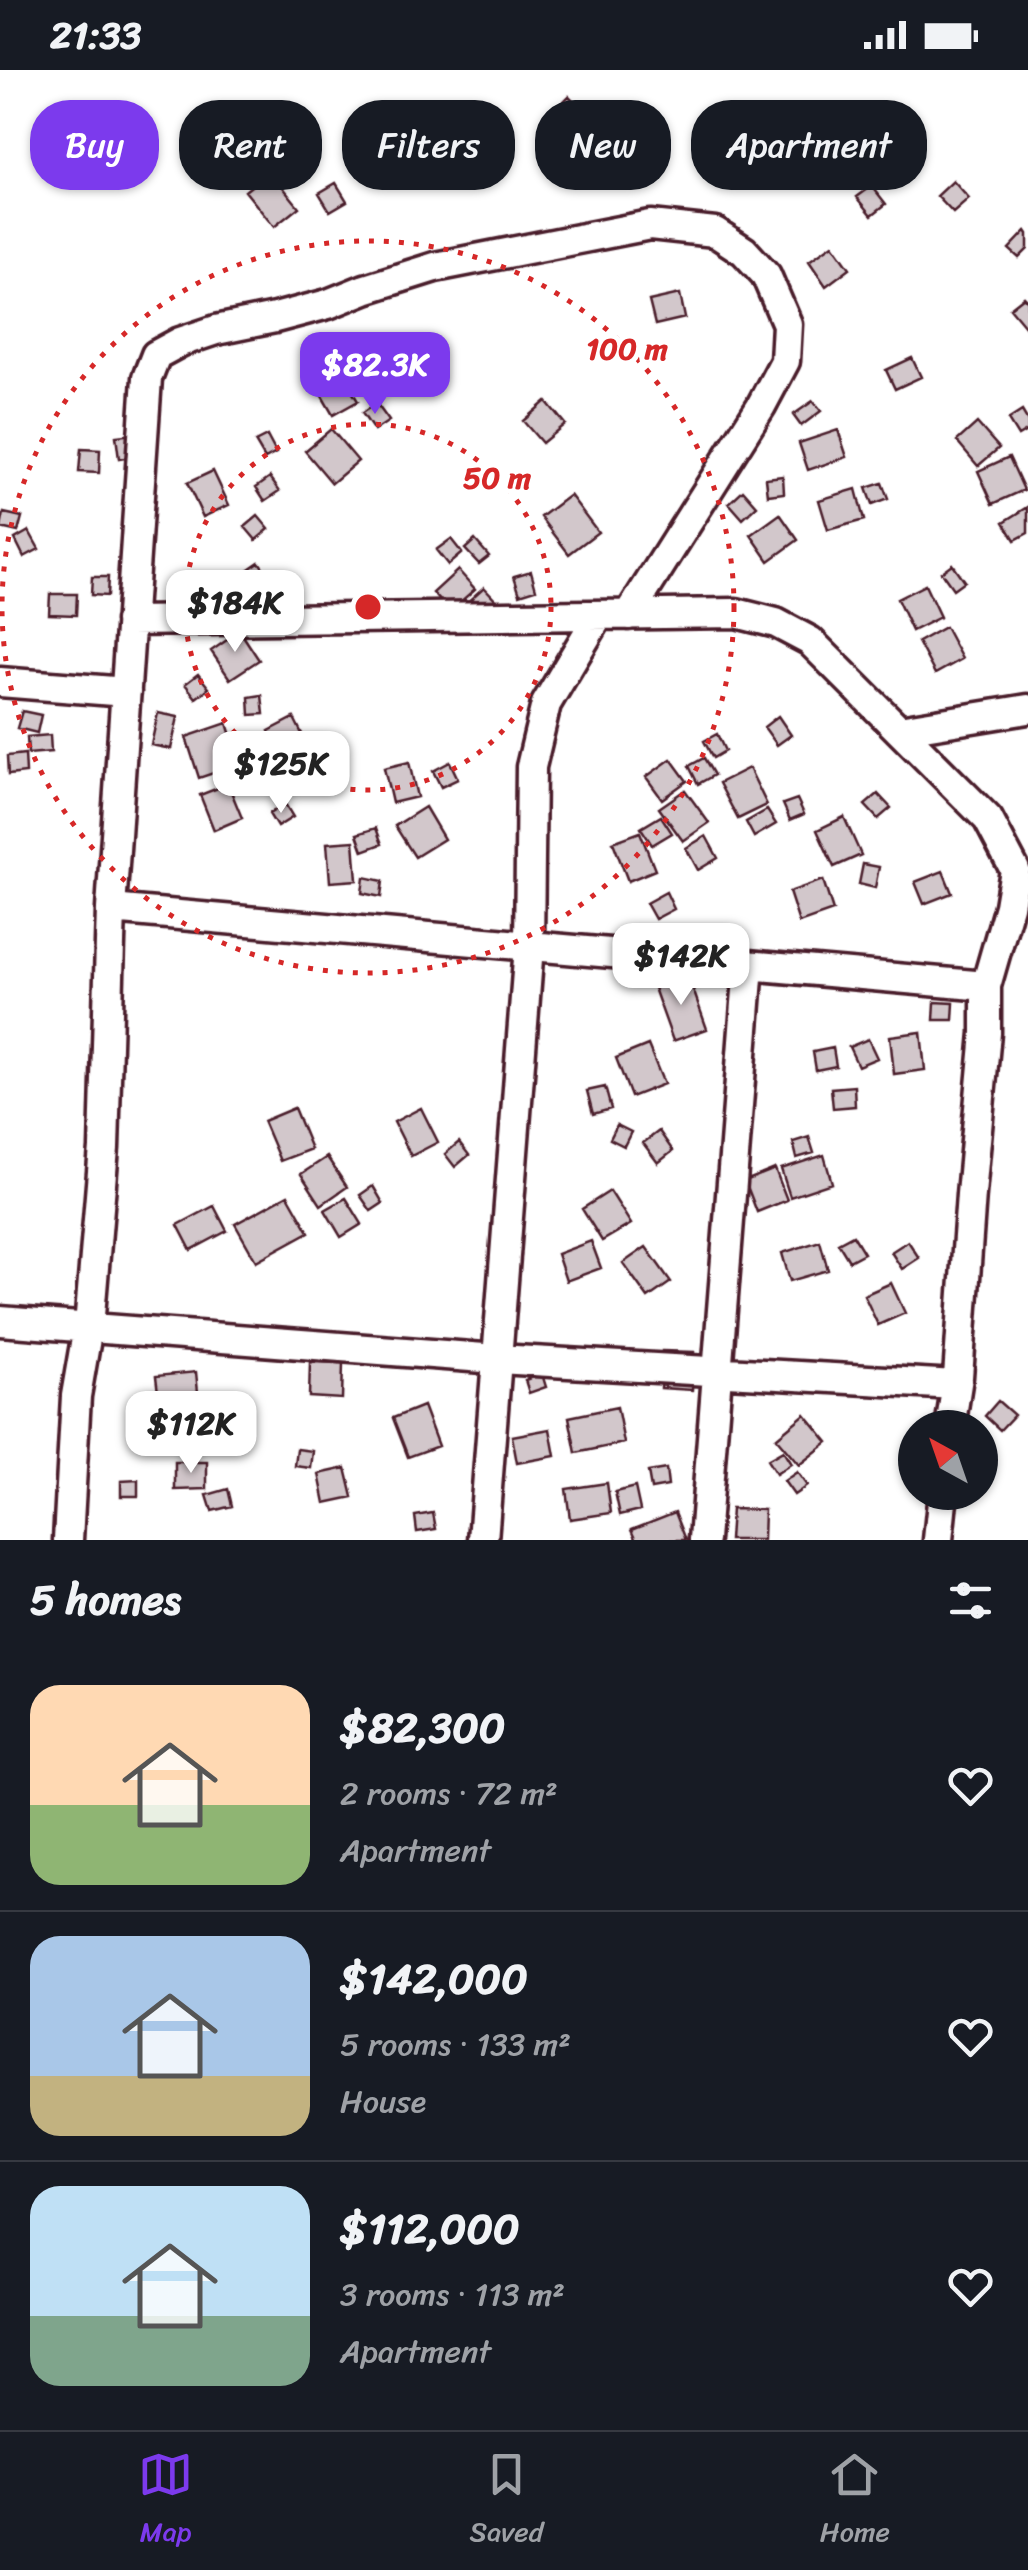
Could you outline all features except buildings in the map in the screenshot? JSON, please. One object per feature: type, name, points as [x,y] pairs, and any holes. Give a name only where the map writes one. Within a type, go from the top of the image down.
[{"type":"street","points":[[68,1540],[76,1396],[88,1329],[104,1148],[111,909],[147,378],[156,355],[216,330],[328,304],[436,267],[650,225],[716,232],[744,251],[766,275],[787,324],[785,361],[761,406],[629,615]]},
{"type":"street","points":[[130,620],[736,613],[776,623],[810,641],[988,819],[1015,870],[1010,906],[986,986],[986,1033],[953,1410]]},
{"type":"street","points":[[482,1540],[529,946],[531,767],[546,704],[599,615]]},
{"type":"street","points":[[0,682],[126,692]]},
{"type":"street","points":[[899,730],[1028,709]]},
{"type":"street","points":[[111,909],[986,986]]},
{"type":"street","points":[[704,1540],[748,965]]},
{"type":"street","points":[[0,1321],[497,1359],[956,1385]]},
{"type":"street","points":[[938,1540],[941,1510]]}]
